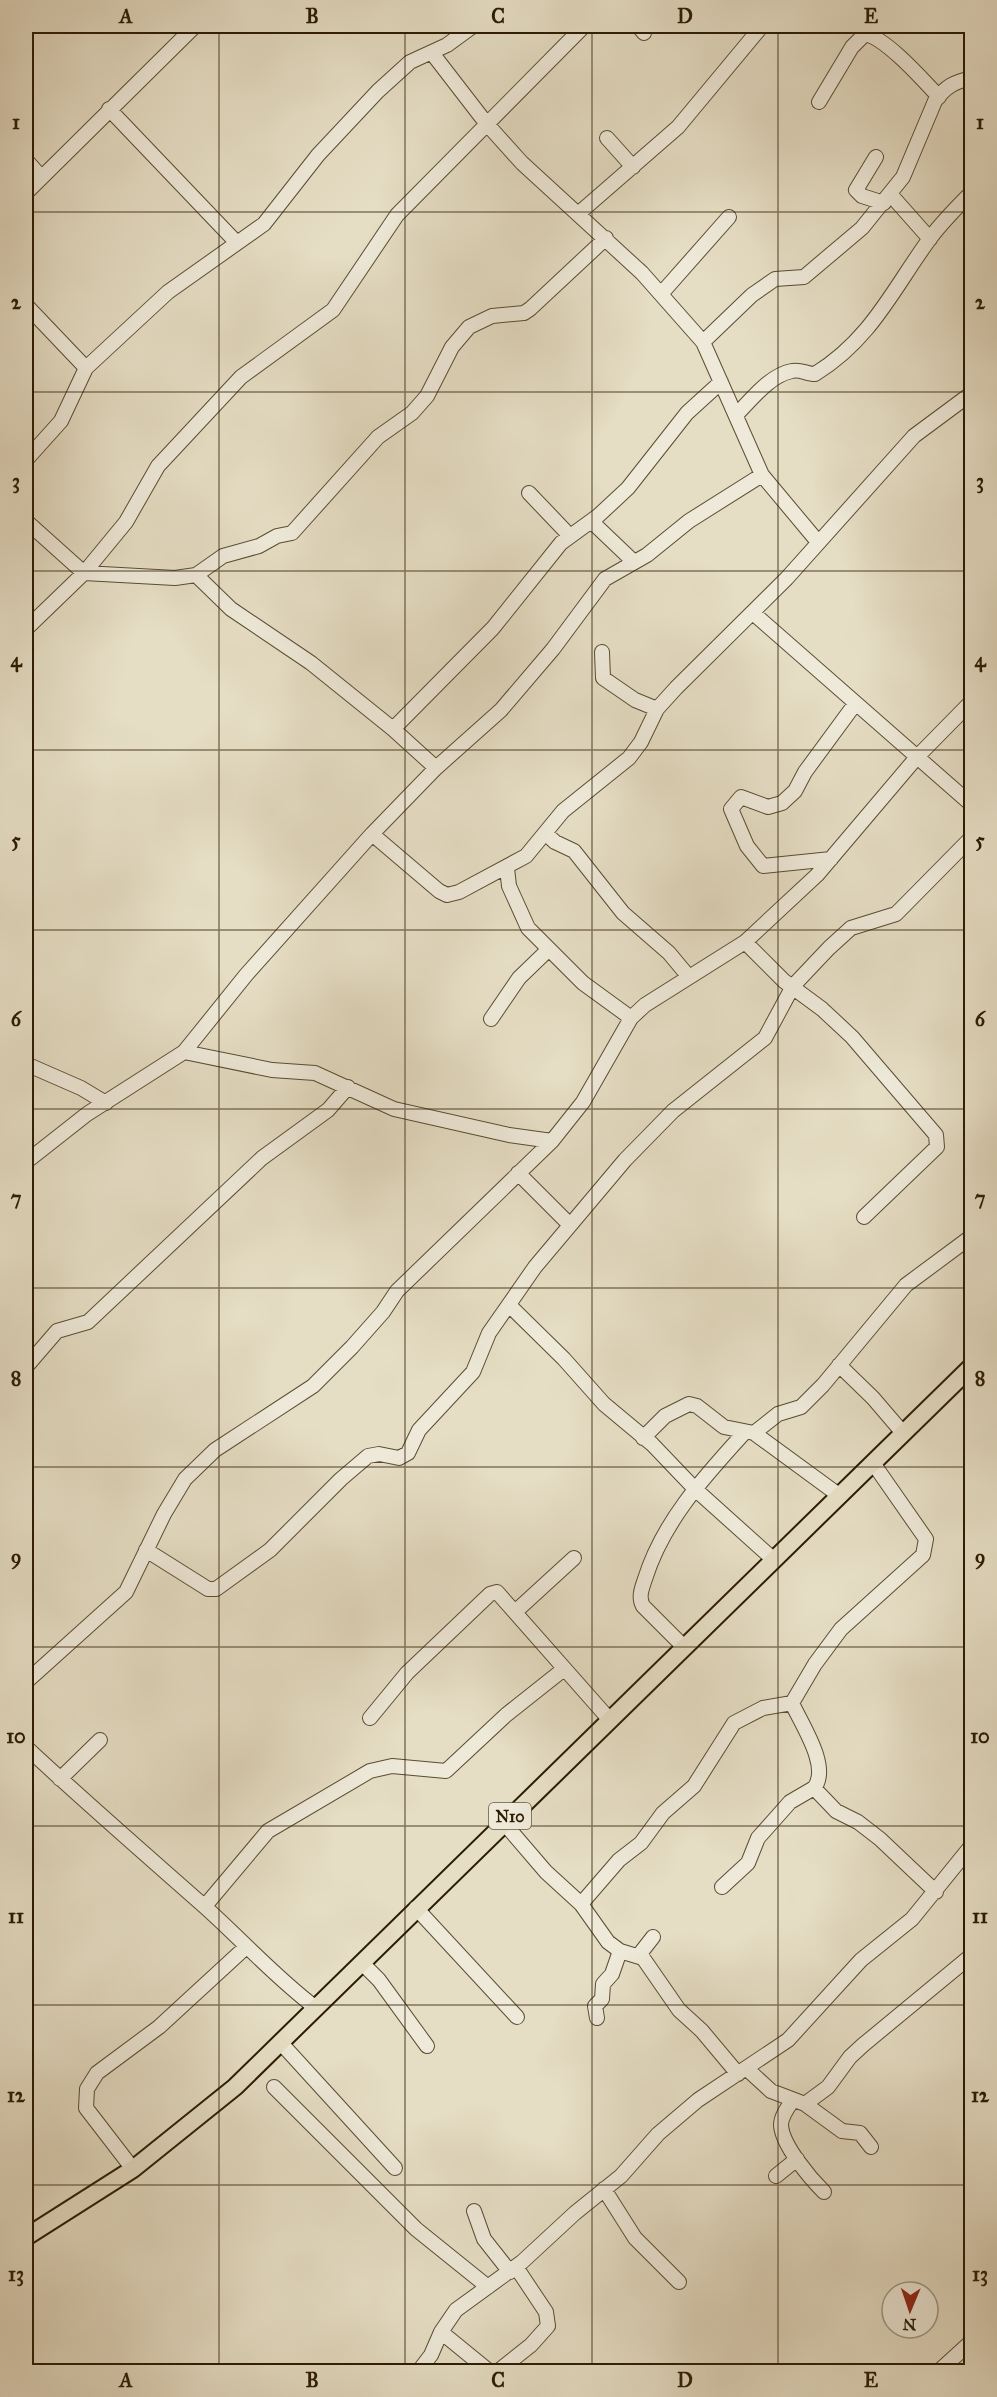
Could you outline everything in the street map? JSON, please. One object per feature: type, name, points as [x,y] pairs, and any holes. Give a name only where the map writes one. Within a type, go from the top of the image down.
[{"type":"main road","name":"N10","points":[[26,2237],[133,2169],[196,2121],[316,2008],[971,1367]]},
{"type":"street","points":[[26,193],[195,26]]},
{"type":"street","points":[[26,460],[61,421],[86,368],[168,292],[264,224],[318,155],[378,91],[410,62],[432,53],[473,26]]},
{"type":"street","points":[[26,629],[84,573],[126,522],[158,466],[241,376],[333,310],[392,221],[584,26]]},
{"type":"street","points":[[578,214],[658,147],[690,114],[762,26]]},
{"type":"street","points":[[819,102],[852,47],[864,34],[871,36],[897,55],[939,97]]},
{"type":"street","points":[[432,53],[486,123],[542,184],[606,238],[662,294],[704,342],[762,475],[818,542]]},
{"type":"street","points":[[704,342],[752,294],[775,279],[804,277],[830,258],[862,228],[887,199],[908,169],[939,97],[952,83],[972,78]]},
{"type":"street","points":[[109,109],[237,243]]},
{"type":"street","points":[[607,138],[633,166]]},
{"type":"street","points":[[876,157],[856,190],[862,196],[887,199],[930,239]]},
{"type":"street","points":[[26,160],[41,177]]},
{"type":"street","points":[[737,414],[761,389],[785,373],[794,370],[815,374],[859,338],[904,280],[930,239],[972,192]]},
{"type":"street","points":[[662,294],[729,217]]},
{"type":"street","points":[[26,521],[84,573],[175,578],[196,575],[223,556],[259,546],[298,528],[345,471],[378,437],[412,413],[427,396],[452,347],[469,327],[492,316],[524,313],[606,238]]},
{"type":"street","points":[[26,305],[86,368]]},
{"type":"street","points":[[393,729],[493,628],[553,552],[628,488],[687,412],[722,382]]},
{"type":"street","points":[[372,834],[439,891],[447,895],[507,868],[526,856],[563,811],[633,754],[657,709],[753,613],[914,436],[972,393]]},
{"type":"street","points":[[26,1162],[87,1114],[184,1052],[246,975],[372,834],[436,768],[501,710],[554,649],[605,579],[634,562],[689,522],[762,475]]},
{"type":"street","points":[[529,493],[570,536]]},
{"type":"street","points":[[591,521],[634,562]]},
{"type":"street","points":[[196,575],[231,609],[311,663],[393,729],[436,768]]},
{"type":"street","points":[[753,613],[972,805]]},
{"type":"street","points":[[602,652],[603,678],[635,700],[657,709]]},
{"type":"street","points":[[26,1682],[126,1592],[175,1491],[185,1479],[215,1450],[313,1386],[383,1312],[397,1291],[552,1141],[583,1102],[631,1018],[645,1005],[745,942],[831,859],[917,757],[972,701]]},
{"type":"street","points":[[831,859],[763,866],[747,846],[731,809],[741,797],[768,807],[782,803],[795,791],[855,704]]},
{"type":"street","points":[[545,833],[555,842],[574,851],[623,913],[669,953],[689,977]]},
{"type":"street","points":[[146,1550],[208,1589],[216,1589],[270,1550],[341,1479],[368,1456],[379,1454],[399,1458],[408,1454],[419,1430],[473,1372],[489,1333],[509,1305],[570,1225],[625,1160],[673,1111],[765,1038],[793,986],[851,928],[883,920],[902,909],[972,837]]},
{"type":"street","points":[[507,868],[510,886],[528,928],[583,983],[631,1018]]},
{"type":"street","points":[[745,942],[784,981],[793,986],[852,1037],[882,1069],[892,1086],[938,1141],[932,1153],[864,1217]]},
{"type":"street","points":[[491,1019],[519,978],[548,950]]},
{"type":"street","points":[[184,1052],[272,1070],[315,1073],[394,1109],[509,1135],[552,1141]]},
{"type":"street","points":[[26,1064],[81,1088],[106,1103]]},
{"type":"street","points":[[26,1367],[57,1331],[88,1322],[262,1158],[328,1110],[348,1088]]},
{"type":"street","points":[[518,1173],[570,1225]]},
{"type":"street","points":[[684,1647],[643,1606],[640,1597],[657,1544],[695,1489],[749,1433],[778,1414],[801,1407],[906,1285],[970,1239]]},
{"type":"street","points":[[509,1305],[564,1359],[604,1404],[683,1474],[695,1489],[774,1560]]},
{"type":"street","points":[[839,1365],[873,1398],[903,1433]]},
{"type":"street","points":[[643,1438],[665,1416],[689,1404],[697,1406],[724,1427],[749,1433],[840,1496]]},
{"type":"street","points":[[581,1904],[619,1860],[641,1843],[663,1814],[694,1786],[734,1723],[763,1708],[792,1703],[815,1664],[841,1629],[923,1555],[926,1539],[873,1463]]},
{"type":"street","points":[[515,1612],[574,1558]]},
{"type":"street","points":[[370,1718],[407,1673],[490,1594],[497,1592],[609,1719]]},
{"type":"street","points":[[204,1906],[268,1831],[370,1771],[392,1766],[446,1771],[499,1721],[564,1669]]},
{"type":"street","points":[[722,1887],[748,1863],[758,1838],[785,1807],[818,1783],[820,1768],[792,1703]]},
{"type":"street","points":[[60,1779],[100,1740]]},
{"type":"street","points":[[26,1747],[161,1871],[204,1906],[246,1947],[316,2008]]},
{"type":"street","points":[[814,1788],[836,1811],[858,1822],[880,1839],[936,1892]]},
{"type":"street","points":[[504,1823],[546,1872],[581,1904],[604,1938],[620,1951],[639,1955],[650,1967],[661,1988],[680,2010],[742,2071],[771,2091],[799,2102],[842,2131],[860,2133],[871,2147]]},
{"type":"street","points":[[417,2372],[431,2355],[441,2332],[456,2310],[513,2270],[621,2176],[666,2127],[709,2092],[788,2040],[861,1960],[912,1919],[972,1845]]},
{"type":"street","points":[[416,1908],[517,2017]]},
{"type":"street","points":[[639,1955],[653,1937]]},
{"type":"street","points":[[133,2169],[86,2108],[87,2089],[97,2073],[159,2027],[246,1947]]},
{"type":"street","points":[[597,2018],[595,2006],[602,1999],[603,1984],[612,1974],[620,1951]]},
{"type":"street","points":[[824,2192],[797,2159],[781,2125],[799,2102],[828,2087],[850,2057],[972,1955]]},
{"type":"street","points":[[362,1963],[379,1980],[427,2046]]},
{"type":"street","points":[[280,2042],[395,2168]]},
{"type":"street","points":[[274,2087],[416,2229],[488,2287]]},
{"type":"street","points":[[776,2176],[797,2159]]},
{"type":"street","points":[[604,2189],[635,2238],[680,2282]]},
{"type":"street","points":[[474,2211],[484,2240],[513,2270],[546,2312],[548,2326],[531,2344],[497,2372]]},
{"type":"street","points":[[441,2332],[490,2372]]},
{"type":"street","points":[[938,2372],[972,2341]]}]
